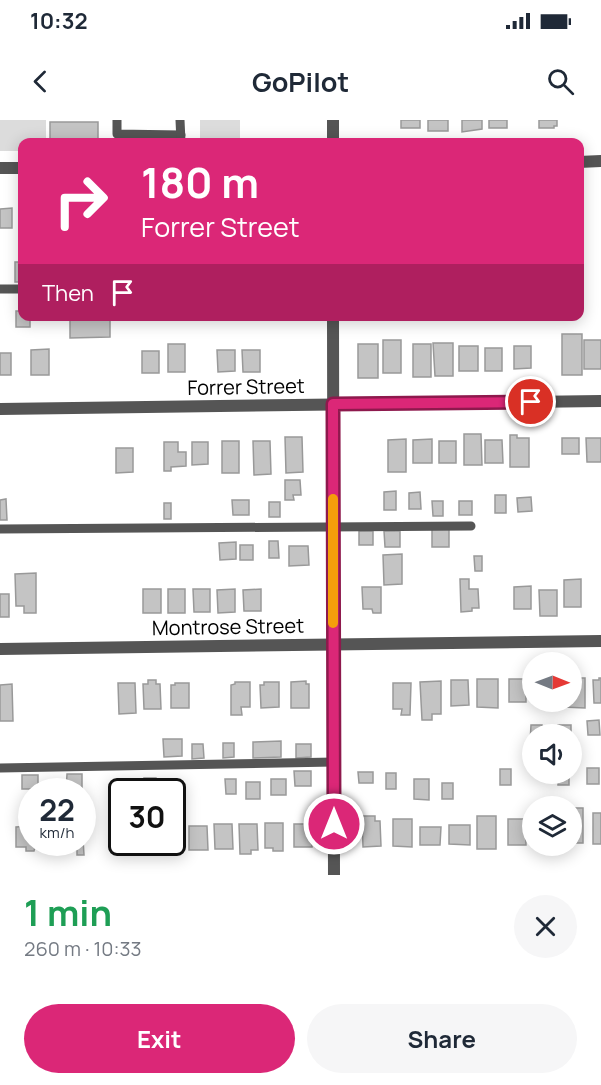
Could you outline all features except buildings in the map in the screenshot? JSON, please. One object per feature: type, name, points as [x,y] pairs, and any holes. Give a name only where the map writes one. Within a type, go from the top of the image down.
[{"type":"street","points":[[333,120],[333,138]]},
{"type":"street","points":[[584,162],[601,161]]},
{"type":"street","points":[[0,168],[18,168]]},
{"type":"street","points":[[333,321],[334,875]]},
{"type":"street","name":"Forrer Street","points":[[0,409],[601,400]]},
{"type":"street","name":"Montrose Street","points":[[0,649],[601,641]]},
{"type":"lane","points":[[117,120],[117,134],[168,138]]},
{"type":"lane","points":[[180,120],[181,138]]},
{"type":"lane","points":[[0,289],[18,289]]},
{"type":"lane","points":[[0,529],[471,526]]},
{"type":"lane","points":[[0,768],[333,762]]},
{"type":"shaded area","points":[[0,120],[46,120],[46,138],[18,138],[18,151],[0,151]]},
{"type":"shaded area","points":[[200,120],[240,120],[240,138],[200,138]]},
{"type":"slow traffic","points":[[333,499],[333,623]]},
{"type":"route","points":[[334,824],[333,404],[531,402]]}]
